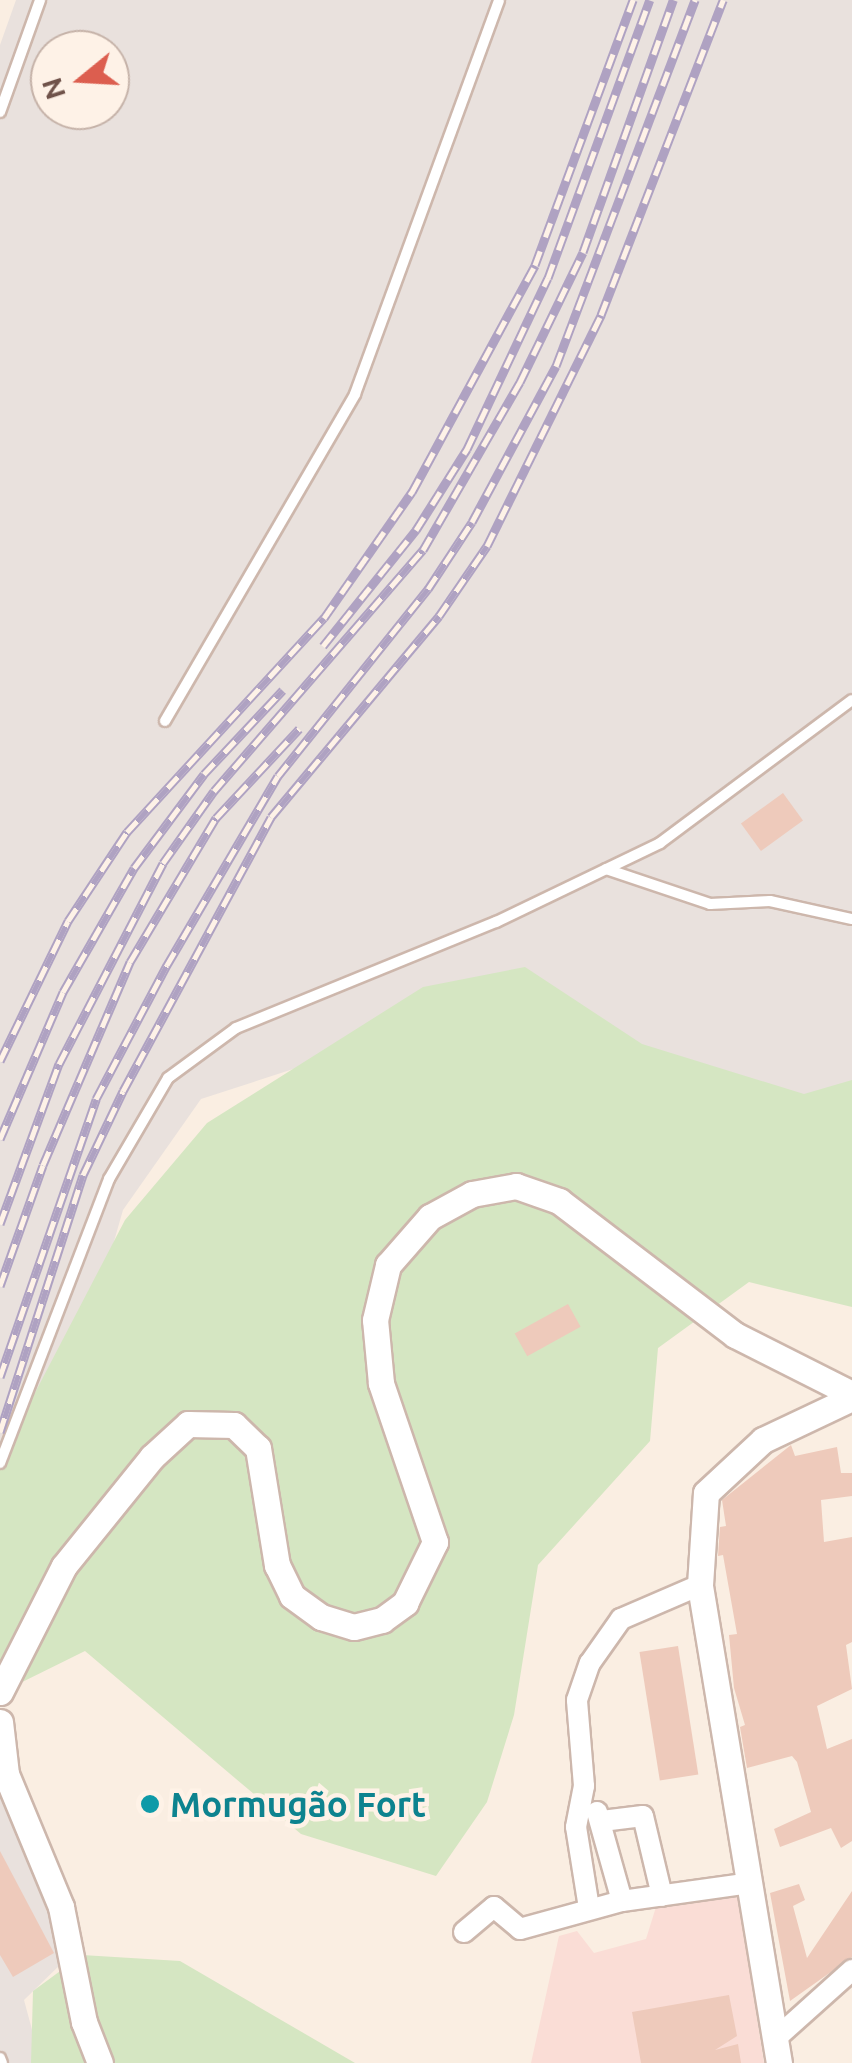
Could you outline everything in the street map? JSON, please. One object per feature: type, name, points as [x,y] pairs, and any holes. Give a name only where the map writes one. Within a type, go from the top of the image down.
[{"type":"street","points":[[0,1692],[64,1566],[152,1457],[188,1424],[234,1425],[258,1448],[277,1565],[292,1596],[320,1617],[354,1627],[382,1620],[404,1603],[434,1542],[381,1383],[374,1320],[388,1265],[430,1218],[472,1194],[516,1186],[559,1201],[735,1335],[852,1396]]},
{"type":"street","points":[[777,2052],[700,1586],[706,1493],[763,1440],[852,1396]]},
{"type":"street","points":[[590,1908],[576,1827],[584,1786],[577,1700],[590,1663],[621,1619],[700,1586]]},
{"type":"street","points":[[0,1722],[6,1774],[61,1906],[84,2022],[100,2063]]},
{"type":"street","points":[[584,1786],[602,1822],[622,1901]]},
{"type":"street","points":[[602,1822],[643,1816],[662,1896]]},
{"type":"street","points":[[464,1932],[494,1907],[520,1929],[622,1901],[750,1883]]},
{"type":"street","points":[[777,2052],[852,1970]]},
{"type":"lane","points":[[0,112],[40,0]]},
{"type":"lane","points":[[166,721],[354,394],[499,0]]},
{"type":"lane","points":[[0,1463],[109,1179],[168,1078],[236,1028],[496,922],[660,843],[852,700]]},
{"type":"lane","points":[[606,869],[710,904],[770,901],[852,918]]},
{"type":"shaded area","points":[[16,0],[852,0],[852,1194],[361,1047],[201,1099],[123,1210],[0,1638],[0,45]]},
{"type":"shaded area","points":[[0,1786],[65,1960],[24,2000],[41,2063],[0,2063]]},
{"type":"shaded area","points":[[738,1897],[764,2063],[531,2063],[559,1936],[577,1931],[594,1953],[646,1939],[656,1907]]},
{"type":"green space","points":[[525,967],[642,1044],[804,1094],[852,1080],[852,1307],[749,1282],[658,1348],[650,1441],[538,1565],[514,1715],[487,1802],[436,1876],[301,1834],[85,1651],[0,1693],[0,1460],[125,1220],[207,1123],[423,987]]},
{"type":"green space","points":[[82,1955],[180,1961],[355,2063],[31,2063],[33,1991]]},
{"type":"building","points":[[783,793],[803,821],[761,851],[741,824]]},
{"type":"building","points":[[568,1304],[581,1327],[527,1356],[515,1334]]},
{"type":"building","points":[[791,1445],[795,1456],[837,1447],[841,1473],[852,1473],[852,1496],[821,1500],[824,1542],[852,1537],[852,1642],[846,1645],[852,1689],[817,1706],[827,1749],[852,1739],[852,1841],[841,1848],[831,1828],[780,1847],[774,1829],[811,1812],[797,1762],[792,1756],[747,1768],[740,1727],[745,1725],[734,1688],[729,1635],[737,1634],[723,1555],[718,1556],[720,1527],[726,1526],[722,1500]]},
{"type":"building","points":[[678,1646],[698,1774],[660,1781],[639,1652]]},
{"type":"building","points":[[0,1851],[54,1953],[13,1977],[0,1955]]},
{"type":"building","points":[[799,1884],[805,1900],[793,1906],[807,1958],[852,1891],[852,1957],[790,2001],[770,1893]]},
{"type":"building","points":[[729,1995],[737,2036],[715,2050],[738,2044],[741,2063],[641,2063],[632,2012]]},
{"type":"railway","points":[[0,1061],[68,921],[127,832],[324,618],[412,492],[535,265],[633,0]]},
{"type":"railway","points":[[323,646],[416,530],[467,449],[548,278],[650,0]]},
{"type":"railway","points":[[0,1224],[59,1064],[163,863],[214,791],[423,550],[520,382],[583,252],[673,0]]},
{"type":"railway","points":[[0,1377],[96,1099],[167,965],[278,776],[428,589],[472,522],[556,366],[695,0]]},
{"type":"railway","points":[[0,1432],[83,1175],[123,1091],[271,817],[439,616],[487,546],[601,315],[723,0]]},
{"type":"railway","points":[[0,1139],[63,992],[134,868],[204,774],[283,690]]},
{"type":"railway","points":[[0,1286],[43,1165],[130,962],[216,818],[299,729]]},
{"type":"place","name":"Mormugão Fort","points":[[150,1804]]}]
